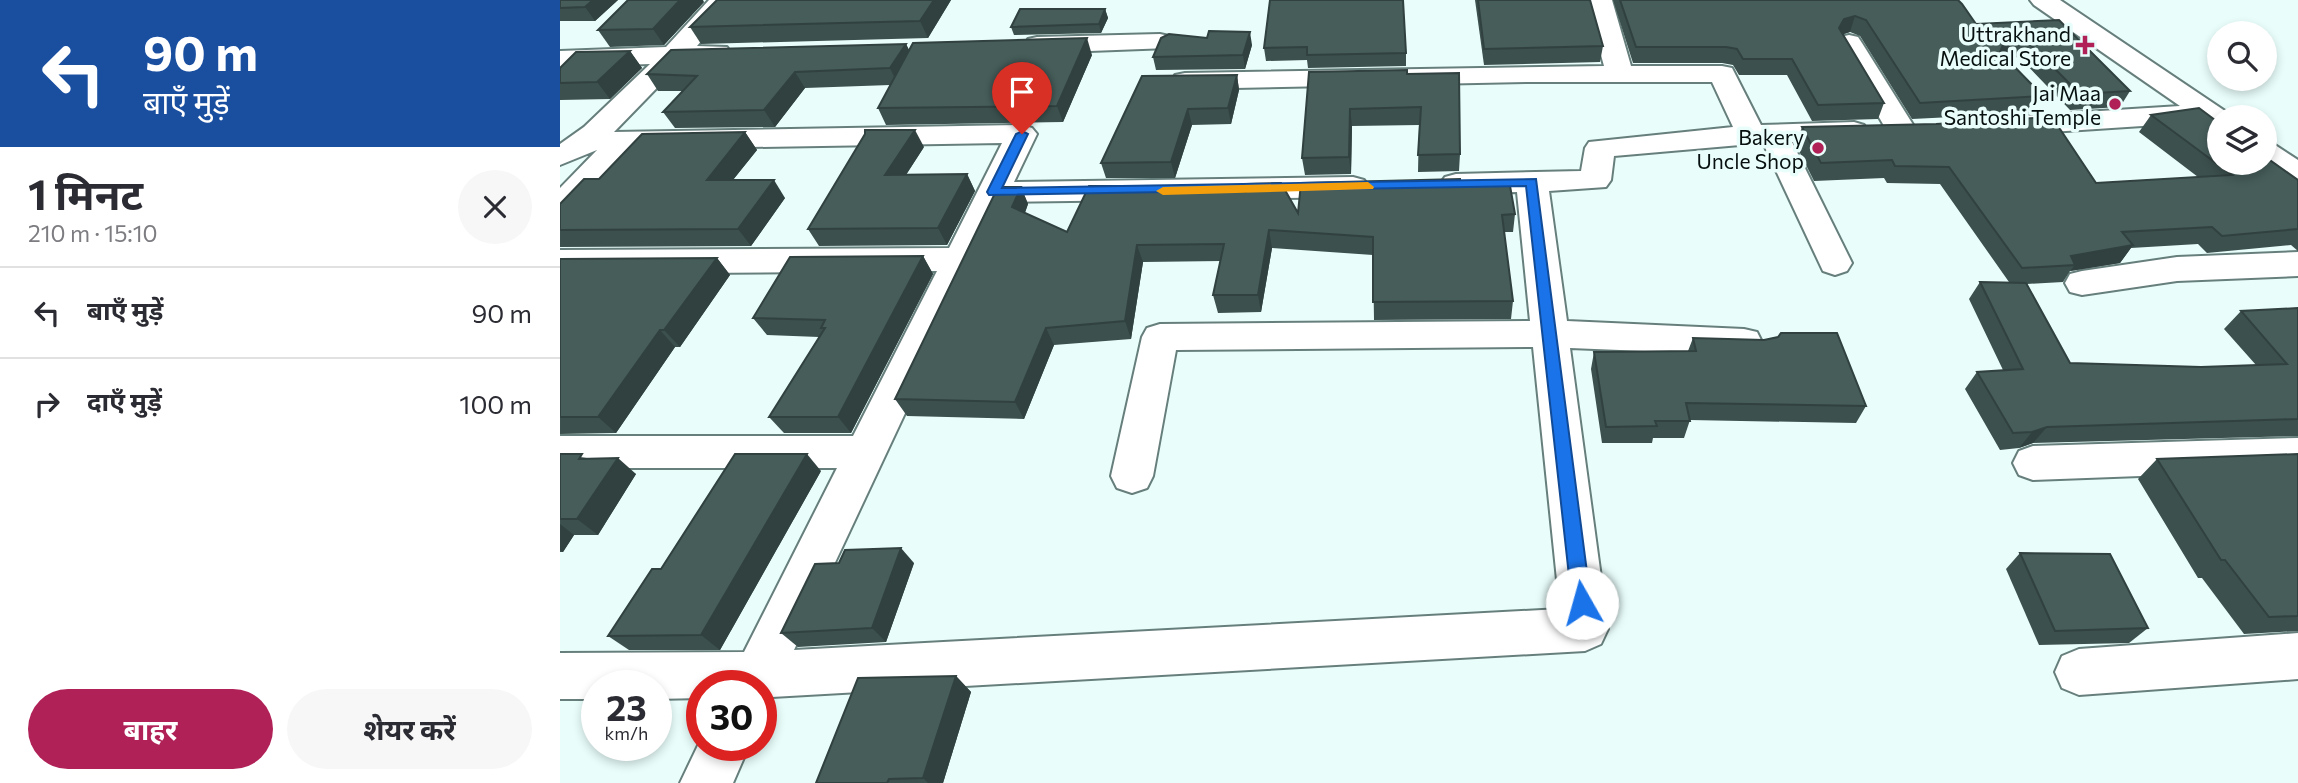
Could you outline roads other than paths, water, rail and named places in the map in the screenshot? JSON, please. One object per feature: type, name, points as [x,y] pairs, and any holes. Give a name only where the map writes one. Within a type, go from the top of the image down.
[{"type":"street","points":[[560,156],[568,155],[587,141],[675,54],[723,0]]},
{"type":"street","points":[[1599,0],[1620,74]]},
{"type":"street","points":[[2043,0],[2207,111]]},
{"type":"street","points":[[1009,45],[1160,42]]},
{"type":"street","points":[[1423,185],[1595,180],[1601,148],[1762,133],[1915,130],[1849,43]]},
{"type":"street","points":[[560,59],[742,53]]},
{"type":"street","points":[[1160,81],[1722,74],[1762,133],[1835,264]]},
{"type":"street","points":[[2035,94],[2062,122]]},
{"type":"street","points":[[1968,128],[2207,116]]},
{"type":"street","points":[[587,141],[1022,134],[760,670]]},
{"type":"street","points":[[560,207],[624,139]]},
{"type":"street","points":[[2277,160],[2298,174]]},
{"type":"street","points":[[777,680],[1585,629],[1532,182]]},
{"type":"street","points":[[993,192],[1382,186]]},
{"type":"street","points":[[560,262],[961,259]]},
{"type":"street","points":[[2082,283],[2177,269],[2298,264]]},
{"type":"street","points":[[1132,476],[1160,337],[1550,334],[1757,342]]},
{"type":"street","points":[[560,452],[866,452]]},
{"type":"street","points":[[2033,463],[2298,454]]},
{"type":"street","points":[[2078,672],[2298,656]]},
{"type":"street","points":[[560,676],[686,679]]},
{"type":"street","points":[[706,783],[717,761]]},
{"type":"place","name":"Uttrakhand Medical Store","points":[[2085,45]]},
{"type":"place","name":"Jai Maa Santoshi Temple","points":[[2115,104]]},
{"type":"place","name":"Bakery Uncle Shop","points":[[1818,148]]}]
